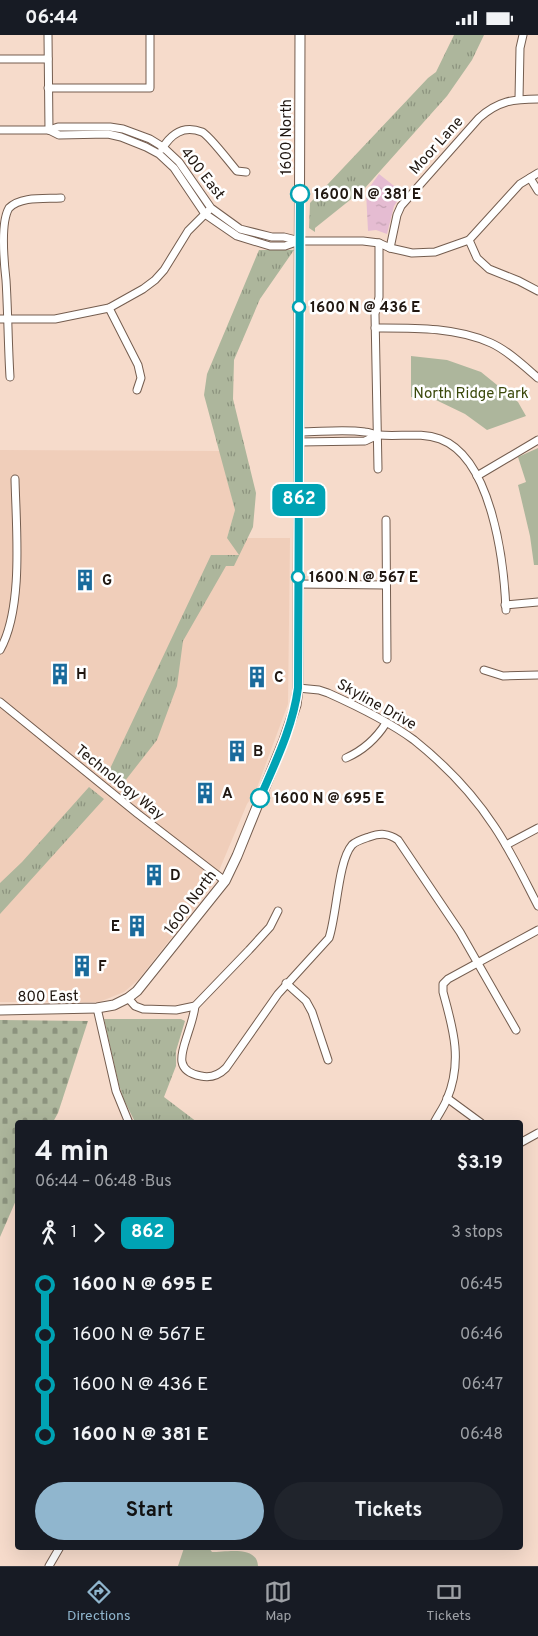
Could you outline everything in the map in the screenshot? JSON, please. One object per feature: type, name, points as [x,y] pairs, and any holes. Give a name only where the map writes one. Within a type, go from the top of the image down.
[{"type":"main road","name":"1600 North","points":[[97,1008],[114,1005],[137,991],[225,881],[284,740],[296,705],[298,688],[300,442],[300,35]]},
{"type":"main road","name":"800 East","points":[[0,1010],[97,1008]]},
{"type":"street","points":[[0,131],[49,130],[48,35]]},
{"type":"street","points":[[48,88],[150,88],[150,35]]},
{"type":"street","points":[[519,99],[520,48],[523,35]]},
{"type":"street","points":[[0,59],[48,59]]},
{"type":"street","name":"Moor Lane","points":[[390,248],[397,215],[405,200],[486,112],[501,104],[519,99],[538,99]]},
{"type":"street","name":"400 East","points":[[49,130],[58,127],[110,127],[123,129],[150,139],[163,147],[179,163],[211,208],[240,229],[272,237],[284,237],[300,241],[363,241],[379,243],[390,248],[412,253],[435,252],[468,240],[520,184],[538,173]]},
{"type":"street","name":"400 East","points":[[49,130],[59,135],[108,134],[146,147],[159,154],[174,168],[205,214],[237,236],[270,245],[285,245],[300,241]]},
{"type":"street","points":[[159,154],[172,135],[185,130],[203,133],[237,171],[246,172]]},
{"type":"street","points":[[530,177],[538,191]]},
{"type":"street","points":[[10,377],[3,319],[6,281],[2,247],[4,219],[8,210],[14,204],[22,201],[61,198]]},
{"type":"street","points":[[3,319],[55,319],[109,308],[143,289],[155,279],[164,270],[188,231],[211,208]]},
{"type":"street","points":[[468,240],[477,258],[489,269],[538,291]]},
{"type":"street","points":[[378,469],[375,314],[379,297],[379,243]]},
{"type":"street","points":[[109,308],[138,365],[141,378],[137,391]]},
{"type":"street","points":[[375,328],[424,329],[469,335],[492,343],[538,377]]},
{"type":"street","points":[[299,432],[362,431],[378,435],[422,435],[442,440],[454,447],[464,455],[485,492],[501,557],[506,608],[538,602]]},
{"type":"street","points":[[300,442],[365,441],[378,435]]},
{"type":"street","points":[[477,476],[538,440]]},
{"type":"street","points":[[0,650],[8,631],[16,591],[15,479]]},
{"type":"street","points":[[386,520],[387,659]]},
{"type":"street","points":[[298,585],[386,585]]},
{"type":"street","points":[[484,670],[504,676],[538,675]]},
{"type":"street","name":"Skyline Drive","points":[[298,688],[328,693],[386,723],[415,741],[446,769],[486,814],[506,845],[538,906]]},
{"type":"street","name":"Technology Way","points":[[0,702],[138,814],[225,881]]},
{"type":"street","points":[[346,759],[358,753],[372,742],[386,723]]},
{"type":"street","points":[[506,845],[538,828]]},
{"type":"street","points":[[278,911],[270,927],[195,1006],[182,1052],[182,1064],[187,1072],[210,1077],[218,1075],[226,1068],[286,983],[329,938],[343,864],[347,853],[355,843],[379,834],[392,836],[402,845],[456,925],[516,1030]]},
{"type":"street","points":[[436,1120],[447,1098],[456,1062],[456,1046],[452,1023],[442,988],[443,984],[448,979],[538,930]]},
{"type":"street","points":[[286,983],[306,1001],[312,1012],[328,1060]]},
{"type":"street","points":[[128,998],[135,1006],[143,1009],[176,1010],[195,1006]]},
{"type":"street","points":[[97,1008],[116,1091],[128,1120]]},
{"type":"street","points":[[447,1098],[477,1120]]},
{"type":"street","points":[[523,1141],[538,1133]]},
{"type":"street","points":[[49,1566],[58,1550]]},
{"type":"shaded area","points":[[0,450],[220,451],[235,510],[227,538],[290,538],[288,704],[255,793],[247,804],[213,885],[138,980],[124,992],[99,1002],[0,1002]]},
{"type":"green space","points":[[454,35],[484,35],[472,60],[447,96],[365,188],[315,228],[315,232],[309,228],[310,203],[428,78],[436,72]]},
{"type":"green space","points":[[259,250],[294,250],[260,299],[234,360],[233,399],[256,493],[253,527],[234,566],[226,566],[183,641],[177,686],[157,740],[121,786],[107,775],[211,555],[239,555],[227,538],[235,510],[204,395],[207,374]]},
{"type":"green space","name":"North Ridge Park","points":[[411,356],[447,360],[481,372],[518,402],[526,416],[487,430],[465,414],[436,400],[411,397]]},
{"type":"green space","points":[[538,448],[538,565],[534,565],[530,536],[518,485],[526,482],[518,457]]},
{"type":"green space","points":[[89,787],[104,799],[0,914],[0,883],[22,862]]},
{"type":"green space","points":[[104,1019],[181,1019],[185,1021],[176,1051],[176,1066],[164,1097],[194,1120],[134,1120],[119,1085]]},
{"type":"green space","points":[[0,1020],[88,1021],[54,1120],[15,1120],[15,1203],[0,1237]]},
{"type":"green space","points":[[183,1550],[210,1550],[212,1552],[247,1552],[256,1559],[258,1566],[178,1566]]},
{"type":"water","points":[[379,174],[403,193],[394,206],[387,234],[376,230],[368,231],[366,192]]},
{"type":"bus line","name":"862","points":[[260,798],[284,740],[296,705],[298,688],[300,194]]},
{"type":"place","name":"1600 N @ 381 E","points":[[300,194]]},
{"type":"place","name":"1600 N @ 436 E","points":[[299,307]]},
{"type":"place","name":"1600 N @ 567 E","points":[[298,577]]},
{"type":"place","name":"G","points":[[85,580]]},
{"type":"place","name":"H","points":[[60,674]]},
{"type":"place","name":"C","points":[[257,677]]},
{"type":"place","name":"B","points":[[237,751]]},
{"type":"place","name":"A","points":[[205,793]]},
{"type":"place","name":"1600 N @ 695 E","points":[[260,798]]},
{"type":"place","name":"D","points":[[154,875]]},
{"type":"place","name":"E","points":[[137,926]]},
{"type":"place","name":"F","points":[[82,966]]}]
